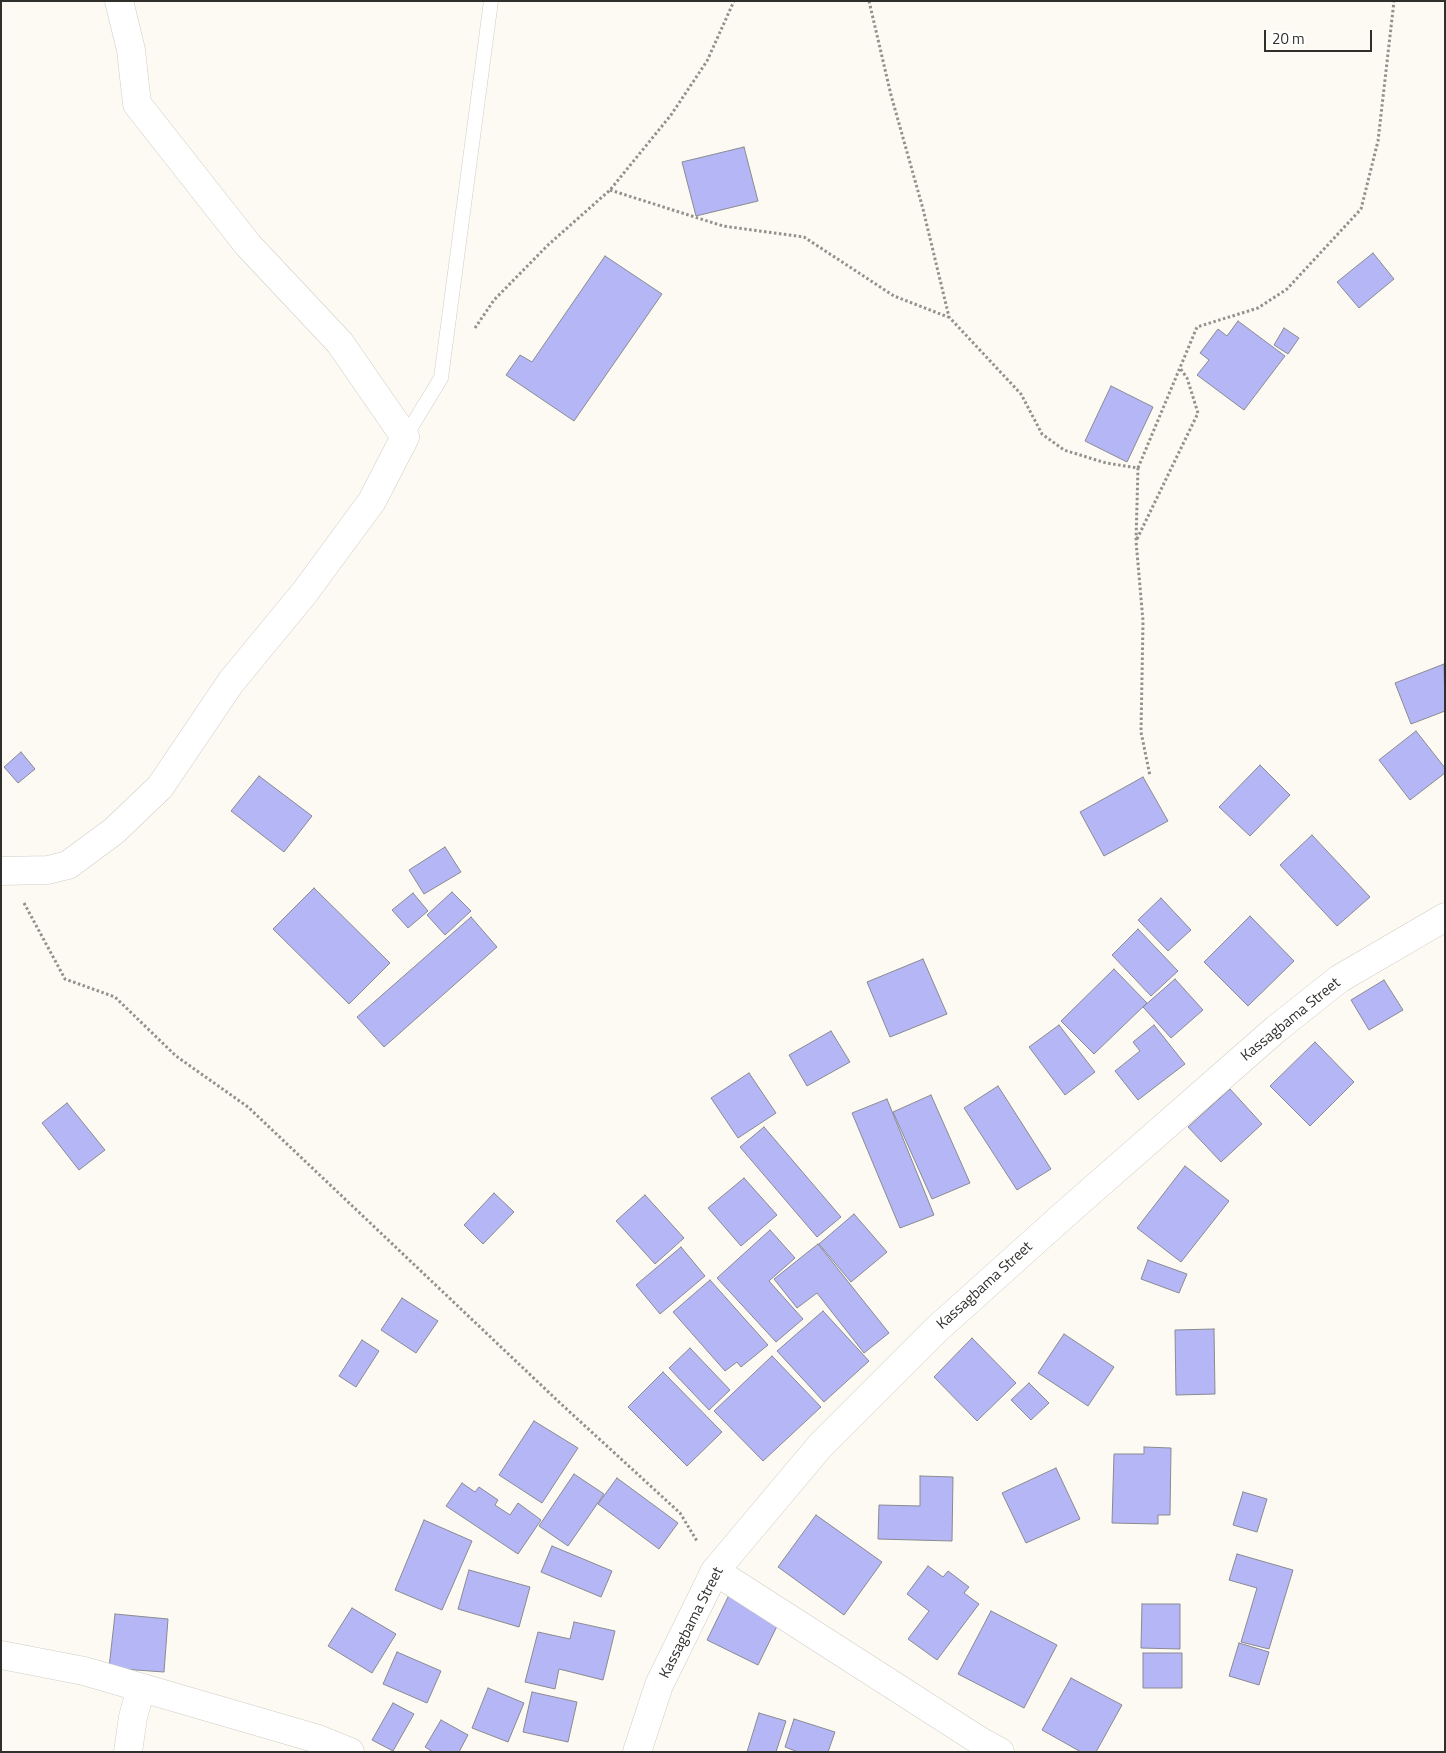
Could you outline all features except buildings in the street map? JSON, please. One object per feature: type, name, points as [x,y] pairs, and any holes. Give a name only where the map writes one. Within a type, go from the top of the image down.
[{"type":"street","points":[[4,871],[48,870],[68,865],[114,831],[160,787],[231,682],[305,592],[372,501],[405,437],[340,343],[248,245],[137,104],[131,50],[119,1]]},
{"type":"street","name":"Kassagbama Street","points":[[637,1752],[660,1685],[715,1571],[820,1446],[937,1329],[1051,1226],[1276,1029],[1339,980],[1445,917]]},
{"type":"street","points":[[715,1571],[1000,1752]]},
{"type":"street","points":[[1,1655],[84,1671],[318,1739],[350,1752]]},
{"type":"street","points":[[128,1752],[133,1717],[141,1688]]},
{"type":"lane","points":[[405,437],[441,378],[491,1]]},
{"type":"path","points":[[473,331],[494,300],[548,245],[610,190],[671,115],[706,61],[734,1]]},
{"type":"path","points":[[869,1],[891,95],[923,209],[949,317]]},
{"type":"path","points":[[1150,776],[1141,732],[1142,621],[1136,541],[1138,468],[1197,327],[1258,308],[1287,289],[1361,208],[1378,141],[1394,1]]},
{"type":"path","points":[[610,190],[723,226],[804,237],[894,296],[949,317],[1021,394],[1042,434],[1064,450],[1106,463],[1138,468]]},
{"type":"path","points":[[1136,541],[1198,413],[1187,378],[1180,368]]},
{"type":"path","points":[[4,871],[65,980],[115,997],[176,1056],[248,1107],[560,1403],[680,1513],[715,1571]]}]
